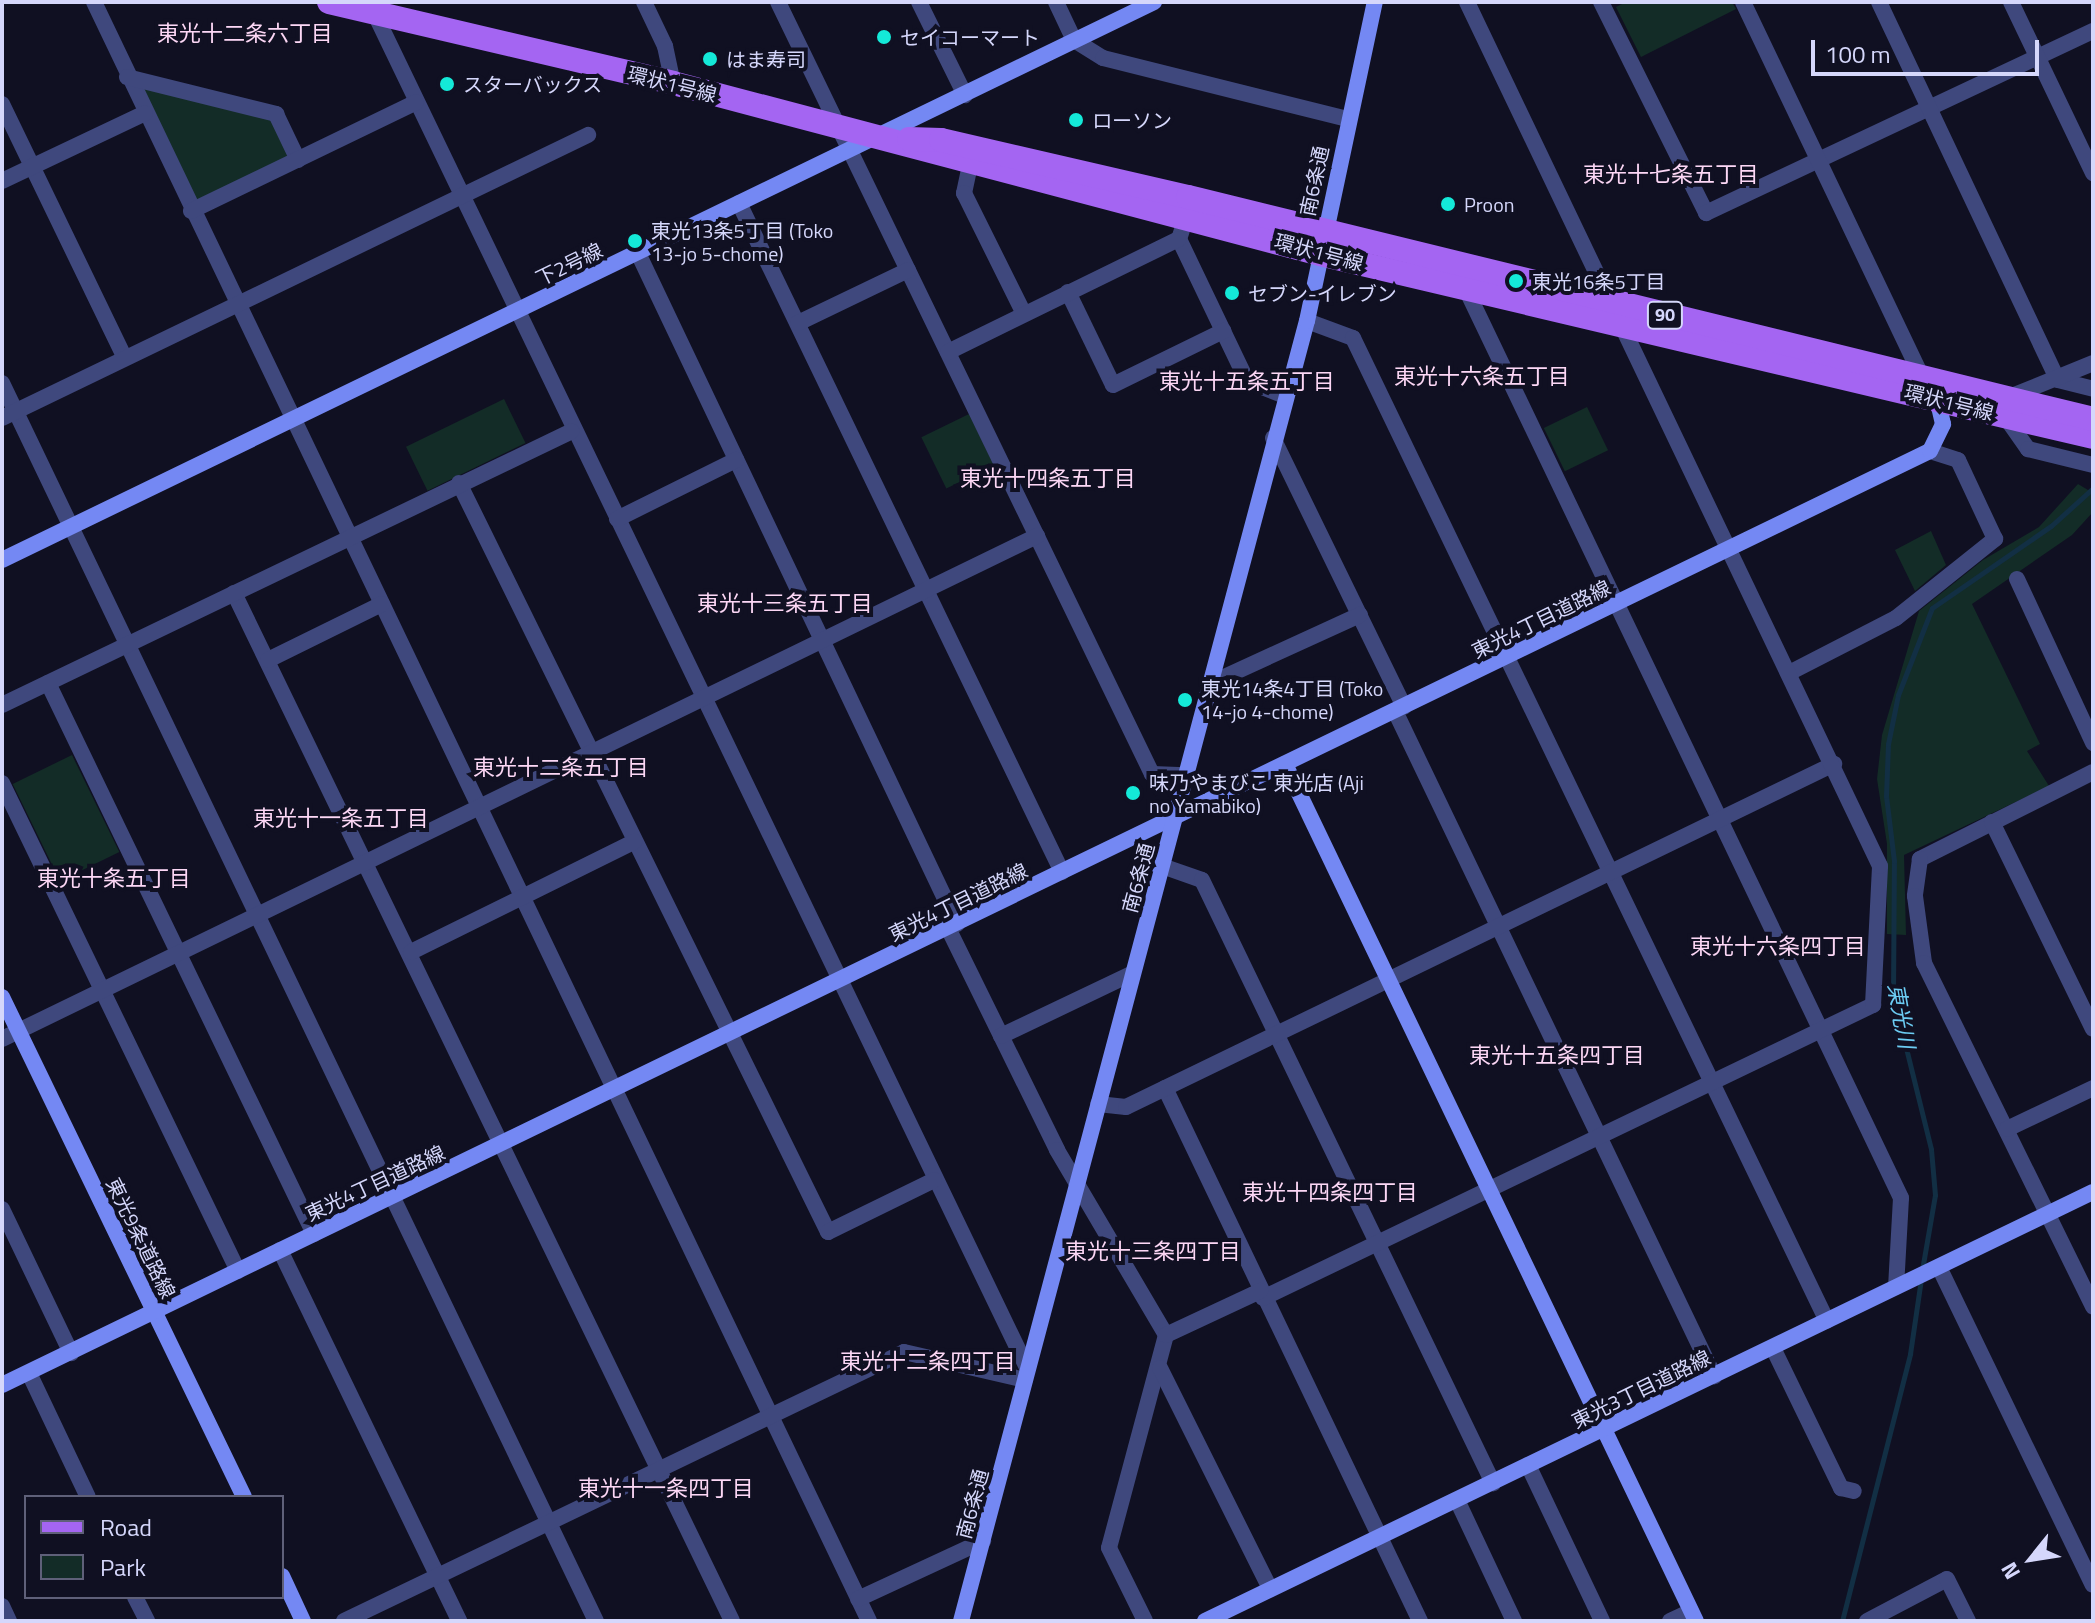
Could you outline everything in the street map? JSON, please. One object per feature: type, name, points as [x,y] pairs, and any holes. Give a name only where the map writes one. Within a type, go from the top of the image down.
[{"type":"main road","name":"環状1号線","points":[[329,2],[372,8],[673,83],[970,165],[1184,218],[1322,244],[1466,278],[1613,303],[1922,378],[2093,437]]},
{"type":"main road","name":"環状1号線","points":[[873,138],[941,140],[1184,218]]},
{"type":"main road","name":"環状1号線","points":[[1466,278],[1624,327],[1937,399],[2093,419]]},
{"type":"street","points":[[94,2],[191,211],[294,419],[869,1621]]},
{"type":"street","points":[[644,2],[665,46],[673,83]]},
{"type":"street","points":[[778,2],[1152,774],[1185,775]]},
{"type":"street","points":[[919,2],[965,95]]},
{"type":"street","points":[[1056,2],[1074,40],[1103,58],[1348,119]]},
{"type":"street","name":"下2号線","points":[[2,560],[1154,2]]},
{"type":"street","name":"南6条通","points":[[961,1621],[1273,438],[1307,321],[1375,2]]},
{"type":"street","points":[[1166,1335],[1378,1245],[1873,1005],[1880,866],[1834,764],[1467,2]]},
{"type":"street","points":[[1601,2],[1706,213],[1819,163],[2093,31]]},
{"type":"street","points":[[1743,2],[1922,378],[1937,399],[1943,424],[1930,451],[1958,460],[1995,539],[1896,618],[1789,673]]},
{"type":"street","points":[[1879,2],[2058,380]]},
{"type":"street","points":[[2011,2],[2093,173]]},
{"type":"street","points":[[372,8],[515,313],[840,982],[1026,1374]]},
{"type":"street","points":[[127,77],[276,114],[298,160]]},
{"type":"street","points":[[191,211],[416,102]]},
{"type":"street","points":[[2,104],[125,358]]},
{"type":"street","points":[[2,181],[145,113]]},
{"type":"street","points":[[9,414],[588,135]]},
{"type":"street","points":[[970,165],[964,193],[1024,314]]},
{"type":"street","points":[[739,203],[1062,872]]},
{"type":"street","points":[[948,352],[1068,292],[1184,218],[1223,331],[1247,381],[1285,396]]},
{"type":"street","points":[[638,253],[823,641],[1001,1036],[1078,1182],[1166,1335],[1160,1368],[1109,1548],[1145,1621]]},
{"type":"street","points":[[798,323],[908,270]]},
{"type":"street","points":[[1466,278],[1719,819],[1901,1198],[1903,1284]]},
{"type":"street","points":[[1068,292],[1113,385],[1223,331]]},
{"type":"street","points":[[1307,321],[1353,338],[1827,1321]]},
{"type":"street","points":[[2093,363],[2058,380],[2036,383],[2005,407],[2028,449],[2093,465]]},
{"type":"street","points":[[2058,380],[2093,389]]},
{"type":"street","points":[[2,383],[9,414],[71,527],[596,1621]]},
{"type":"street","points":[[2,705],[572,431]]},
{"type":"street","points":[[1273,438],[1360,615],[1400,709],[1598,1138],[1714,1376]]},
{"type":"street","name":"東光4丁目道路線","points":[[2,1385],[615,1091],[1930,451]]},
{"type":"street","points":[[617,519],[736,460]]},
{"type":"street","points":[[459,483],[828,1232],[934,1180]]},
{"type":"street","points":[[2,1039],[1037,536]]},
{"type":"street","points":[[2017,579],[2093,743]]},
{"type":"street","points":[[234,593],[368,862],[732,1621]]},
{"type":"street","points":[[268,660],[382,604]]},
{"type":"street","points":[[1209,684],[1360,615]]},
{"type":"street","points":[[48,683],[176,954],[314,1234]]},
{"type":"street","points":[[1285,764],[1693,1616],[1670,1621]]},
{"type":"street","points":[[1098,1104],[1126,1107],[1834,764]]},
{"type":"street","points":[[2093,772],[1920,859],[1915,896],[1924,963],[2093,1307]]},
{"type":"street","points":[[2,783],[238,1271]]},
{"type":"street","points":[[1992,822],[2093,1029]]},
{"type":"street","points":[[411,952],[634,842]]},
{"type":"street","points":[[1162,866],[1202,880],[1493,1483]]},
{"type":"street","points":[[1001,1036],[1133,973]]},
{"type":"street","name":"東光9条道路線","points":[[2,997],[243,1495]]},
{"type":"street","points":[[1165,1088],[1420,1621]]},
{"type":"street","points":[[2007,1129],[2093,1088]]},
{"type":"street","name":"東光3丁目道路線","points":[[1205,1621],[2093,1192]]},
{"type":"street","points":[[2,1209],[71,1353]]},
{"type":"street","points":[[280,1250],[459,1621]]},
{"type":"street","points":[[1935,1269],[2093,1585]]},
{"type":"street","points":[[1773,1348],[1841,1488],[1854,1491]]},
{"type":"street","points":[[344,1621],[904,1352],[1026,1374]]},
{"type":"street","points":[[1160,1368],[1270,1589]]},
{"type":"street","points":[[29,1373],[87,1495]]},
{"type":"street","points":[[1528,1465],[1602,1621]]},
{"type":"street","points":[[1457,1500],[1514,1621]]},
{"type":"street","points":[[858,1599],[983,1541]]},
{"type":"street","points":[[1867,1621],[1947,1579],[1968,1621]]},
{"type":"street","points":[[284,1580],[303,1621]]},
{"type":"street","points":[[136,1599],[147,1621]]},
{"type":"street","points":[[2,1606],[9,1621]]},
{"type":"green space","points":[[1626,2],[1732,2],[1736,9],[1641,57],[1616,7]]},
{"type":"green space","points":[[127,77],[276,114],[298,160],[191,211]]},
{"type":"green space","points":[[504,399],[525,443],[428,491],[406,447]]},
{"type":"green space","points":[[1587,407],[1608,450],[1565,471],[1544,428]]},
{"type":"green space","points":[[969,414],[994,465],[946,488],[921,437]]},
{"type":"green space","points":[[2078,484],[2093,493],[2093,512],[2072,535],[1972,604],[2040,744],[2027,751],[2049,786],[1904,855],[1906,935],[1887,934],[1887,844],[1877,779],[1882,735],[1919,611],[1983,560],[2039,527]]},
{"type":"green space","points":[[1931,531],[1946,565],[1915,591],[1895,550]]},
{"type":"green space","points":[[72,755],[119,852],[60,881],[13,784]]},
{"type":"waterway","name":"東光川","points":[[1922,1270],[1935,1195],[1931,1149],[1893,995],[1894,861],[1886,796],[1888,744],[1898,695],[1932,608],[2051,526],[2093,488]]},
{"type":"waterway","name":"東光川","points":[[1842,1621],[1910,1354],[1921,1279]]},
{"type":"place","name":"セイコーマート","points":[[884,37]]},
{"type":"place","name":"はま寿司","points":[[710,59]]},
{"type":"place","name":"スターバックス","points":[[447,84]]},
{"type":"place","name":"ローソン","points":[[1076,120]]},
{"type":"place","name":"Proon","points":[[1448,204]]},
{"type":"place","name":"東光13条5丁目 (Toko 13-jo 5-chome)","points":[[635,241]]},
{"type":"place","name":"東光16条5丁目","points":[[1516,281]]},
{"type":"place","name":"セブン-イレブン","points":[[1232,293]]},
{"type":"place","name":"東光14条4丁目 (Toko 14-jo 4-chome)","points":[[1185,700]]},
{"type":"place","name":"味乃やまびこ 東光店 (Aji no Yamabiko)","points":[[1133,793]]},
{"type":"district","name":"東光十二条六丁目","points":[[245,34]]},
{"type":"district","name":"東光十七条五丁目","points":[[1671,175]]},
{"type":"district","name":"東光十六条五丁目","points":[[1482,377]]},
{"type":"district","name":"東光十五条五丁目","points":[[1247,382]]},
{"type":"district","name":"東光十四条五丁目","points":[[1048,479]]},
{"type":"district","name":"東光十三条五丁目","points":[[785,604]]},
{"type":"district","name":"東光十二条五丁目","points":[[561,768]]},
{"type":"district","name":"東光十一条五丁目","points":[[341,819]]},
{"type":"district","name":"東光十条五丁目","points":[[114,879]]},
{"type":"district","name":"東光十六条四丁目","points":[[1778,947]]},
{"type":"district","name":"東光十五条四丁目","points":[[1557,1056]]},
{"type":"district","name":"東光十四条四丁目","points":[[1330,1193]]},
{"type":"district","name":"東光十三条四丁目","points":[[1153,1252]]},
{"type":"district","name":"東光十二条四丁目","points":[[928,1362]]},
{"type":"district","name":"東光十一条四丁目","points":[[666,1489]]}]
